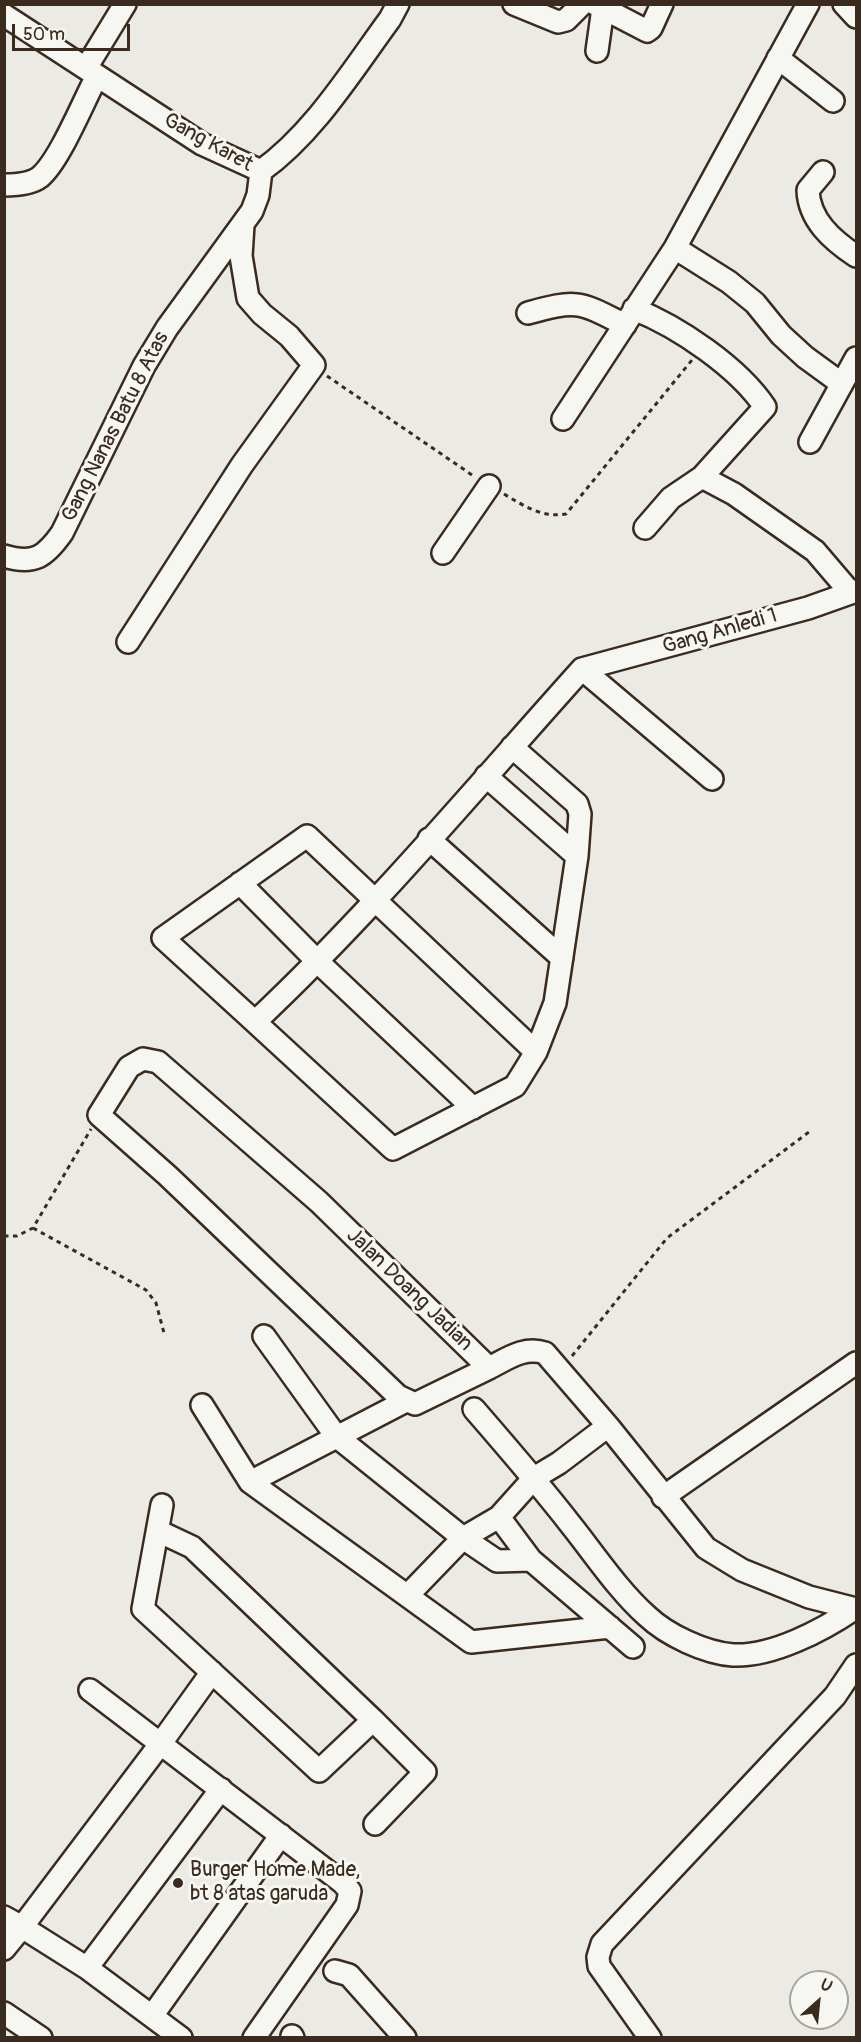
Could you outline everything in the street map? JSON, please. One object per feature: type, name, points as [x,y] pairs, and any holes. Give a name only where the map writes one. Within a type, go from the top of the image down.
[{"type":"street","points":[[4,185],[24,184],[40,177],[60,151],[92,72],[125,4]]},
{"type":"street","name":"Gang Karet","points":[[4,15],[202,144],[261,171],[284,155],[308,128],[390,19],[398,4]]},
{"type":"street","points":[[514,4],[558,22],[593,6]]},
{"type":"street","points":[[593,6],[647,31],[651,28],[662,4]]},
{"type":"street","points":[[563,419],[675,248],[808,4]]},
{"type":"street","points":[[844,4],[856,17]]},
{"type":"street","points":[[593,6],[597,51]]},
{"type":"street","points":[[777,58],[833,101]]},
{"type":"street","name":"Gang Nanas Batu 8 Atas","points":[[4,556],[21,561],[32,560],[52,548],[62,533],[149,358],[167,328],[243,225],[258,195],[261,171]]},
{"type":"street","points":[[823,172],[808,190],[812,212],[822,227],[856,256]]},
{"type":"street","points":[[128,642],[242,465],[314,365],[289,336],[262,314],[248,298],[241,256],[243,225]]},
{"type":"street","points":[[675,248],[729,282],[755,303],[781,335],[805,357],[842,384]]},
{"type":"street","points":[[528,313],[570,303],[673,327],[755,392],[765,407],[702,477],[671,498],[645,528]]},
{"type":"street","points":[[810,442],[856,358]]},
{"type":"street","points":[[702,477],[735,494],[815,551],[853,592]]},
{"type":"street","points":[[443,553],[489,486]]},
{"type":"street","name":"Gang Anledi 1","points":[[582,669],[808,608],[853,592]]},
{"type":"street","points":[[255,1022],[318,962],[582,669],[712,779]]},
{"type":"street","points":[[512,747],[577,804],[580,814],[577,856],[555,1003],[536,1052],[515,1086],[393,1149],[163,938],[307,836],[536,1052]]},
{"type":"street","points":[[486,776],[577,856]]},
{"type":"street","points":[[429,839],[562,958]]},
{"type":"street","points":[[240,883],[318,962],[473,1108]]},
{"type":"street","name":"Jalan Doang Jadian","points":[[99,1115],[129,1067],[142,1059],[158,1062],[319,1202],[489,1368],[530,1349],[545,1353],[608,1426],[694,1536],[722,1559],[742,1570],[809,1597],[855,1609]]},
{"type":"street","points":[[99,1115],[168,1176],[406,1401],[416,1404],[425,1401],[489,1368]]},
{"type":"street","points":[[264,1336],[336,1436],[463,1538],[497,1561],[531,1560]]},
{"type":"street","points":[[663,1497],[856,1363]]},
{"type":"street","points":[[250,1482],[406,1401]]},
{"type":"street","points":[[202,1405],[250,1482],[471,1642],[610,1627]]},
{"type":"street","points":[[474,1409],[534,1478],[646,1616],[684,1639],[714,1652],[733,1655],[759,1653],[832,1624],[855,1609]]},
{"type":"street","points":[[408,1595],[463,1538],[499,1517],[534,1478],[559,1463],[608,1426]]},
{"type":"street","points":[[162,1505],[144,1609],[319,1771],[373,1720]]},
{"type":"street","points":[[499,1517],[531,1560],[633,1647]]},
{"type":"street","points":[[158,1531],[192,1547],[425,1772],[375,1824]]},
{"type":"street","points":[[650,2037],[600,1966],[597,1958],[602,1944],[835,1696],[856,1665]]},
{"type":"street","points":[[4,1948],[13,1922],[161,1743],[212,1671]]},
{"type":"street","points":[[90,1690],[343,1882],[350,1896],[347,1905],[254,2037]]},
{"type":"street","points":[[87,1968],[221,1789]]},
{"type":"street","points":[[152,2016],[281,1835]]},
{"type":"street","points":[[13,1922],[87,1968],[181,2037]]},
{"type":"street","points":[[335,1971],[349,1975],[405,2037]]},
{"type":"street","points":[[4,2013],[41,2037]]},
{"type":"path","points":[[314,365],[361,400],[489,486],[535,512],[553,516],[566,514],[702,348]]},
{"type":"path","points":[[4,1236],[17,1236],[33,1228],[99,1115]]},
{"type":"path","points":[[570,1359],[668,1238],[809,1132]]},
{"type":"path","points":[[33,1228],[146,1290],[156,1303],[164,1333]]},
{"type":"place","name":"Burger Home Made, bt 8 atas garuda","points":[[178,1883]]}]
